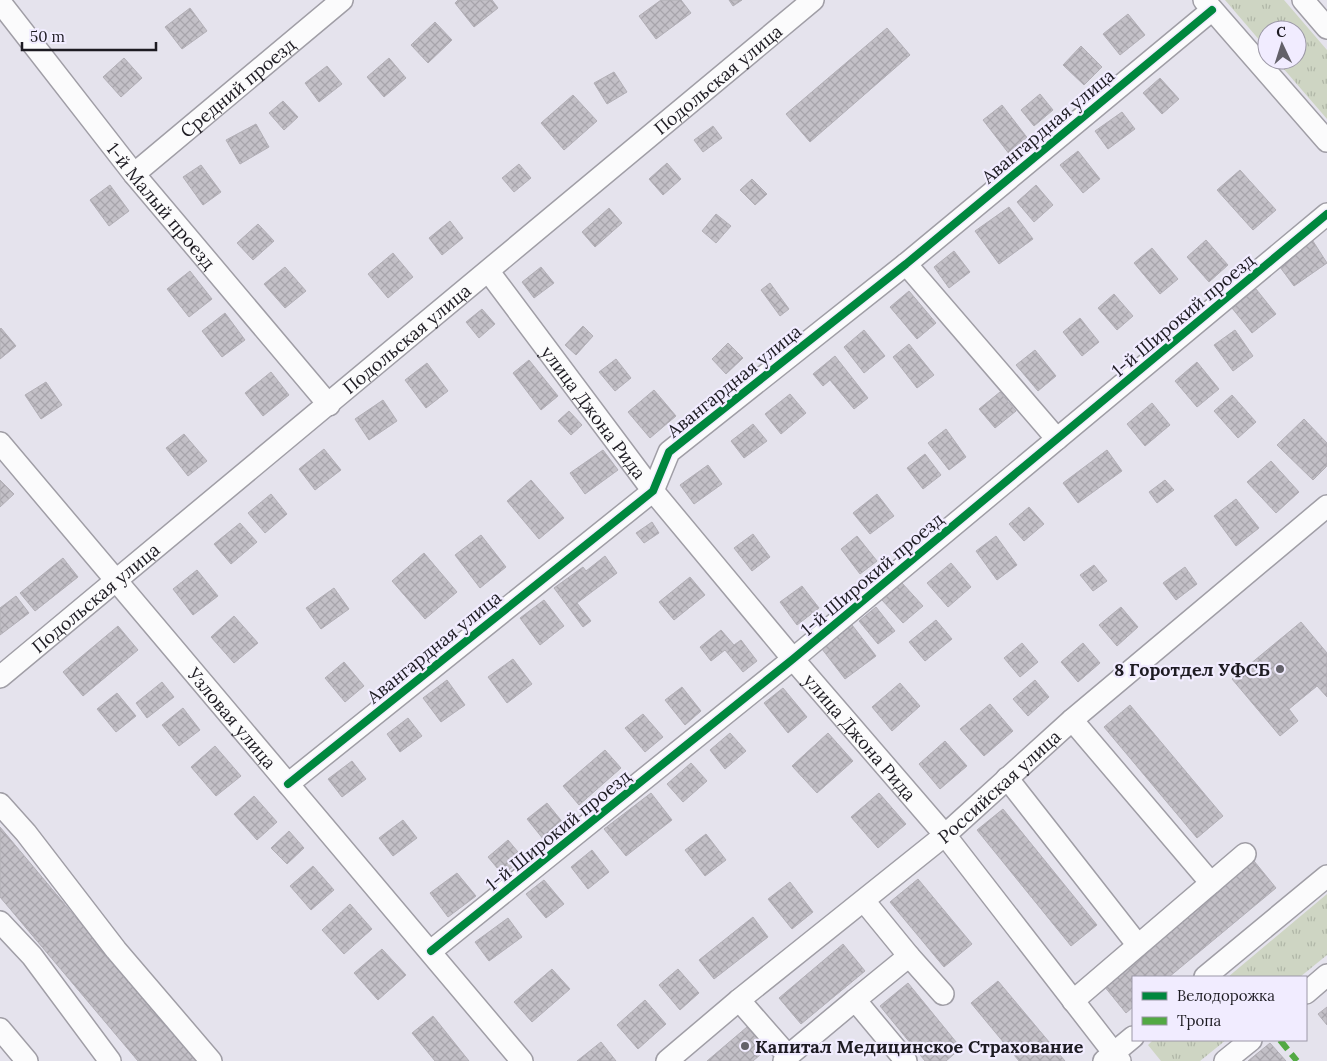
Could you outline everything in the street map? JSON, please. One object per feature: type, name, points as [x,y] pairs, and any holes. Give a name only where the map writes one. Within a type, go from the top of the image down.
[{"type":"street","name":"Средний проезд","points":[[134,174],[342,0]]},
{"type":"street","points":[[1303,0],[1327,28]]},
{"type":"street","name":"1-й Малый проезд","points":[[0,2],[134,174],[329,405]]},
{"type":"street","name":"Подольская улица","points":[[0,677],[489,272],[803,3]]},
{"type":"street","points":[[1208,5],[1327,141]]},
{"type":"street","name":"Авангардная улица","points":[[288,784],[653,491],[669,452],[906,264],[1208,5]]},
{"type":"street","name":"1-й Широкий проезд","points":[[431,951],[793,659],[1327,214]]},
{"type":"street","points":[[906,264],[1056,439]]},
{"type":"street","name":"улица Джона Рида","points":[[489,272],[653,491],[793,659],[945,835],[1073,1001],[1112,1058]]},
{"type":"street","name":"Узловая улица","points":[[0,442],[522,1061]]},
{"type":"street","name":"Российская улица","points":[[667,1061],[739,1000],[945,835],[1072,720],[1327,506]]},
{"type":"street","points":[[1072,720],[1211,883]]},
{"type":"street","points":[[1007,778],[1137,944]]},
{"type":"street","points":[[0,804],[26,833],[116,950],[211,1061]]},
{"type":"street","points":[[1073,1001],[1137,944],[1245,854]]},
{"type":"street","points":[[1206,976],[1327,876]]},
{"type":"street","points":[[864,901],[943,994]]},
{"type":"street","points":[[0,922],[32,956],[110,1061]]},
{"type":"street","points":[[739,1000],[786,1058],[909,956]]},
{"type":"street","points":[[1307,992],[1327,975]]},
{"type":"street","points":[[855,1000],[906,1061]]},
{"type":"street","points":[[0,1029],[27,1061]]},
{"type":"street","points":[[1112,1058],[1132,1038]]},
{"type":"street","points":[[1226,1061],[1249,1041]]},
{"type":"green space","points":[[1225,0],[1284,0],[1301,20],[1257,20],[1257,37]]},
{"type":"green space","points":[[1307,27],[1327,50],[1327,119],[1285,70],[1307,70]]},
{"type":"green space","points":[[1327,894],[1327,955],[1301,976],[1229,976]]},
{"type":"green space","points":[[1152,1041],[1225,1041],[1200,1061],[1161,1061],[1148,1045]]},
{"type":"building","points":[[458,0],[492,0],[498,8],[474,27],[455,3]]},
{"type":"building","points":[[661,0],[681,0],[691,13],[656,39],[639,16]]},
{"type":"building","points":[[729,0],[742,0],[733,6]]},
{"type":"building","points":[[190,8],[207,31],[182,49],[165,27]]},
{"type":"building","points":[[1128,14],[1145,35],[1120,55],[1103,34]]},
{"type":"building","points":[[435,22],[452,40],[428,63],[411,45]]},
{"type":"building","points":[[887,28],[910,55],[810,142],[786,114]]},
{"type":"building","points":[[1081,46],[1102,67],[1084,85],[1063,65]]},
{"type":"building","points":[[124,58],[142,78],[121,97],[103,77]]},
{"type":"building","points":[[389,58],[406,78],[384,97],[367,77]]},
{"type":"building","points":[[327,66],[342,84],[319,102],[305,83]]},
{"type":"building","points":[[614,72],[627,92],[607,104],[594,83]]},
{"type":"building","points":[[1160,78],[1179,99],[1162,114],[1143,93]]},
{"type":"building","points":[[1040,94],[1053,110],[1034,126],[1021,110]]},
{"type":"building","points":[[573,95],[597,121],[564,150],[541,123]]},
{"type":"building","points":[[283,101],[298,117],[284,130],[269,113]]},
{"type":"building","points":[[1002,105],[1029,140],[1010,155],[983,120]]},
{"type":"building","points":[[1122,112],[1135,129],[1108,149],[1095,131]]},
{"type":"building","points":[[256,124],[269,147],[240,164],[226,140]]},
{"type":"building","points":[[713,126],[722,138],[703,152],[694,140]]},
{"type":"building","points":[[1078,151],[1100,179],[1083,193],[1060,165]]},
{"type":"building","points":[[667,163],[681,179],[663,195],[649,179]]},
{"type":"building","points":[[519,164],[531,178],[514,192],[502,178]]},
{"type":"building","points":[[201,165],[221,192],[203,205],[183,177]]},
{"type":"building","points":[[1240,170],[1276,210],[1253,230],[1217,190]]},
{"type":"building","points":[[752,179],[767,194],[755,205],[740,190]]},
{"type":"building","points":[[110,185],[129,211],[109,226],[90,200]]},
{"type":"building","points":[[1036,185],[1053,205],[1034,222],[1017,202]]},
{"type":"building","points":[[1009,207],[1033,239],[999,264],[975,231]]},
{"type":"building","points":[[609,208],[622,223],[595,247],[582,232]]},
{"type":"building","points":[[716,214],[731,226],[716,243],[702,231]]},
{"type":"building","points":[[450,221],[463,238],[442,255],[429,238]]},
{"type":"building","points":[[258,224],[274,241],[253,260],[237,243]]},
{"type":"building","points":[[1311,238],[1327,263],[1294,286],[1277,263]]},
{"type":"building","points":[[1206,240],[1228,265],[1209,282],[1187,257]]},
{"type":"building","points":[[1152,248],[1178,279],[1160,294],[1134,263]]},
{"type":"building","points":[[954,251],[970,272],[949,288],[934,267]]},
{"type":"building","points":[[393,253],[413,277],[388,298],[368,274]]},
{"type":"building","points":[[285,267],[306,291],[285,308],[264,284]]},
{"type":"building","points":[[541,267],[554,283],[534,298],[522,282]]},
{"type":"building","points":[[190,271],[212,299],[189,317],[167,289]]},
{"type":"building","points":[[770,283],[789,309],[780,316],[761,290]]},
{"type":"building","points":[[1256,289],[1276,314],[1252,333],[1232,308]]},
{"type":"building","points":[[909,291],[936,323],[917,339],[890,307]]},
{"type":"building","points":[[1114,294],[1133,316],[1117,330],[1098,308]]},
{"type":"building","points":[[482,309],[495,324],[479,338],[466,322]]},
{"type":"building","points":[[225,313],[245,340],[222,357],[202,331]]},
{"type":"building","points":[[1080,318],[1099,342],[1082,356],[1063,332]]},
{"type":"building","points":[[583,326],[593,336],[576,355],[565,345]]},
{"type":"building","points":[[0,329],[16,346],[0,359]]},
{"type":"building","points":[[864,330],[885,356],[864,373],[844,347]]},
{"type":"building","points":[[1235,330],[1253,356],[1233,371],[1214,345]]},
{"type":"building","points":[[728,343],[743,358],[726,374],[712,359]]},
{"type":"building","points":[[909,344],[934,375],[917,388],[893,357]]},
{"type":"building","points":[[1035,350],[1056,376],[1038,391],[1016,365]]},
{"type":"building","points":[[835,356],[868,398],[854,409],[830,380],[823,386],[813,374]]},
{"type":"building","points":[[616,359],[631,378],[615,391],[599,372]]},
{"type":"building","points":[[529,360],[558,396],[541,410],[513,373]]},
{"type":"building","points":[[1197,362],[1219,389],[1197,407],[1175,381]]},
{"type":"building","points":[[427,363],[448,391],[426,408],[405,380]]},
{"type":"building","points":[[271,372],[289,395],[263,416],[245,393]]},
{"type":"building","points":[[46,382],[62,405],[41,419],[25,395]]},
{"type":"building","points":[[654,390],[676,416],[650,438],[628,412]]},
{"type":"building","points":[[1000,392],[1016,411],[995,428],[979,409]]},
{"type":"building","points":[[790,394],[806,413],[781,434],[765,414]]},
{"type":"building","points":[[1232,395],[1256,422],[1238,438],[1214,411]]},
{"type":"building","points":[[383,400],[397,421],[369,440],[355,419]]},
{"type":"building","points":[[1152,403],[1170,425],[1145,446],[1127,424]]},
{"type":"building","points":[[569,411],[582,425],[571,435],[558,421]]},
{"type":"building","points":[[1304,419],[1327,443],[1327,466],[1313,480],[1277,445]]},
{"type":"building","points":[[753,424],[767,441],[744,458],[731,441]]},
{"type":"building","points":[[946,429],[966,457],[949,470],[928,443]]},
{"type":"building","points":[[184,434],[207,461],[188,476],[166,448]]},
{"type":"building","points":[[324,449],[341,470],[315,490],[299,469]]},
{"type":"building","points":[[603,450],[618,470],[585,494],[570,473]]},
{"type":"building","points":[[1107,450],[1122,471],[1078,503],[1063,483]]},
{"type":"building","points":[[925,454],[941,475],[923,489],[907,468]]},
{"type":"building","points":[[1271,461],[1299,492],[1276,513],[1247,482]]},
{"type":"building","points":[[708,465],[722,484],[694,504],[680,485]]},
{"type":"building","points":[[0,480],[14,494],[0,507]]},
{"type":"building","points":[[531,480],[564,518],[539,539],[507,501]]},
{"type":"building","points":[[1165,480],[1174,490],[1157,503],[1149,492]]},
{"type":"building","points":[[271,494],[287,514],[265,533],[248,513]]},
{"type":"building","points":[[877,494],[894,516],[870,534],[853,513]]},
{"type":"building","points":[[1236,499],[1259,528],[1236,546],[1214,516]]},
{"type":"building","points":[[1029,507],[1044,524],[1024,541],[1009,524]]},
{"type":"building","points":[[652,522],[659,533],[644,543],[636,533]]},
{"type":"building","points":[[240,523],[257,542],[231,564],[214,544]]},
{"type":"building","points":[[753,534],[770,557],[752,571],[734,548]]},
{"type":"building","points":[[481,535],[506,567],[480,588],[455,555]]},
{"type":"building","points":[[857,536],[877,561],[860,574],[841,549]]},
{"type":"building","points":[[996,536],[1017,565],[997,580],[976,551]]},
{"type":"building","points":[[424,553],[457,592],[425,619],[392,581]]},
{"type":"building","points":[[605,556],[617,573],[577,603],[591,621],[583,627],[554,588],[583,567],[586,571]]},
{"type":"building","points":[[63,558],[78,577],[35,611],[20,593]]},
{"type":"building","points":[[951,563],[971,587],[948,607],[927,583]]},
{"type":"building","points":[[1094,565],[1107,581],[1093,591],[1080,575]]},
{"type":"building","points":[[1185,567],[1197,584],[1176,600],[1163,583]]},
{"type":"building","points":[[197,570],[218,596],[193,615],[173,589]]},
{"type":"building","points":[[690,577],[705,595],[674,620],[659,602]]},
{"type":"building","points":[[902,583],[923,606],[903,623],[882,600]]},
{"type":"building","points":[[802,586],[819,608],[797,625],[780,602]]},
{"type":"building","points":[[334,588],[349,609],[321,629],[306,608]]},
{"type":"building","points":[[16,596],[29,613],[0,635],[0,608]]},
{"type":"building","points":[[544,600],[564,626],[540,645],[520,618]]},
{"type":"building","points":[[876,607],[895,631],[878,644],[859,621]]},
{"type":"building","points":[[1121,607],[1138,627],[1117,646],[1099,625]]},
{"type":"building","points":[[234,616],[258,643],[234,663],[211,637]]},
{"type":"building","points":[[936,620],[952,639],[925,661],[909,642]]},
{"type":"building","points":[[1301,622],[1327,653],[1327,697],[1317,686],[1289,709],[1298,721],[1280,736],[1232,679]]},
{"type":"building","points":[[852,625],[876,656],[845,679],[822,649]]},
{"type":"building","points":[[118,626],[138,650],[83,696],[63,672]]},
{"type":"building","points":[[721,630],[734,645],[741,640],[757,661],[743,672],[725,650],[711,661],[700,647]]},
{"type":"building","points":[[1022,643],[1038,662],[1020,677],[1004,658]]},
{"type":"building","points":[[1083,643],[1100,663],[1078,682],[1061,662]]},
{"type":"building","points":[[513,659],[532,684],[507,703],[488,677]]},
{"type":"building","points":[[344,662],[364,686],[345,702],[325,678]]},
{"type":"building","points":[[447,680],[465,705],[441,722],[423,698]]},
{"type":"building","points":[[1035,680],[1049,697],[1028,716],[1013,699]]},
{"type":"building","points":[[162,682],[174,697],[147,718],[136,703]]},
{"type":"building","points":[[900,683],[920,706],[892,731],[872,707]]},
{"type":"building","points":[[682,687],[701,711],[685,725],[665,700]]},
{"type":"building","points":[[783,688],[807,717],[788,733],[764,703]]},
{"type":"building","points":[[117,693],[136,716],[116,732],[97,709]]},
{"type":"building","points":[[990,704],[1013,731],[984,756],[960,729]]},
{"type":"building","points":[[1130,705],[1223,816],[1197,838],[1104,727]]},
{"type":"building","points":[[183,708],[200,730],[179,746],[162,725]]},
{"type":"building","points":[[643,714],[663,737],[645,752],[625,728]]},
{"type":"building","points":[[408,718],[422,736],[400,752],[387,734]]},
{"type":"building","points":[[730,733],[746,751],[725,769],[710,750]]},
{"type":"building","points":[[828,733],[853,761],[817,793],[792,766]]},
{"type":"building","points":[[945,741],[967,766],[940,789],[919,764]]},
{"type":"building","points":[[215,746],[241,776],[216,796],[191,767]]},
{"type":"building","points":[[605,750],[621,768],[579,805],[563,786]]},
{"type":"building","points":[[352,761],[366,779],[342,797],[328,779]]},
{"type":"building","points":[[691,763],[707,781],[683,802],[667,784]]},
{"type":"building","points":[[651,793],[672,820],[626,856],[604,829]]},
{"type":"building","points":[[879,793],[906,824],[878,848],[851,817]]},
{"type":"building","points":[[254,796],[277,822],[257,840],[234,814]]},
{"type":"building","points":[[547,803],[564,824],[544,840],[527,819]]},
{"type":"building","points":[[1003,809],[1097,925],[1071,946],[977,830]]},
{"type":"building","points":[[403,820],[417,838],[393,856],[379,838]]},
{"type":"building","points":[[0,827],[196,1061],[138,1061],[0,897]]},
{"type":"building","points":[[289,831],[304,848],[287,864],[271,848]]},
{"type":"building","points":[[706,834],[726,860],[705,876],[685,850]]},
{"type":"building","points":[[508,840],[523,858],[503,875],[488,857]]},
{"type":"building","points":[[592,850],[609,872],[588,889],[571,867]]},
{"type":"building","points":[[1254,861],[1276,888],[1170,976],[1132,976],[1132,1008],[1126,1013],[1104,986]]},
{"type":"building","points":[[313,866],[334,890],[311,910],[290,886]]},
{"type":"building","points":[[457,873],[476,896],[448,917],[430,893]]},
{"type":"building","points":[[918,879],[972,944],[944,967],[890,902]]},
{"type":"building","points":[[544,880],[564,904],[546,918],[526,894]]},
{"type":"building","points":[[790,882],[813,912],[792,929],[768,899]]},
{"type":"building","points":[[350,904],[372,929],[344,954],[322,930]]},
{"type":"building","points":[[753,917],[768,937],[714,979],[699,960]]},
{"type":"building","points":[[508,918],[522,937],[489,961],[475,942]]},
{"type":"building","points":[[843,944],[865,971],[801,1024],[779,998]]},
{"type":"building","points":[[382,949],[406,975],[378,1000],[354,973]]},
{"type":"building","points":[[552,969],[570,989],[532,1022],[514,1002]]},
{"type":"building","points":[[678,969],[699,993],[680,1010],[659,985]]},
{"type":"building","points":[[998,981],[1065,1061],[1019,1061],[971,1003]]},
{"type":"building","points":[[908,983],[961,1048],[946,1061],[925,1061],[880,1006]]},
{"type":"building","points":[[645,1000],[666,1024],[638,1049],[617,1025]]},
{"type":"building","points":[[1327,1007],[1327,1025],[1318,1014]]},
{"type":"building","points":[[433,1016],[469,1061],[435,1061],[412,1033]]},
{"type":"building","points":[[747,1027],[767,1049],[753,1061],[707,1061]]},
{"type":"building","points":[[601,1042],[616,1061],[577,1061]]},
{"type":"building","points":[[1270,1043],[1286,1061],[1248,1061]]},
{"type":"marked path","points":[[1281,1041],[1297,1061]]},
{"type":"cycle path","points":[[288,784],[653,491],[669,452],[906,264],[1212,10]]},
{"type":"cycle path","points":[[431,951],[793,659],[1327,214]]},
{"type":"place","name":"8 Горотдел УФСБ","points":[[1280,669]]},
{"type":"place","name":"Капитал Медицинское Страхование","points":[[745,1046]]}]
